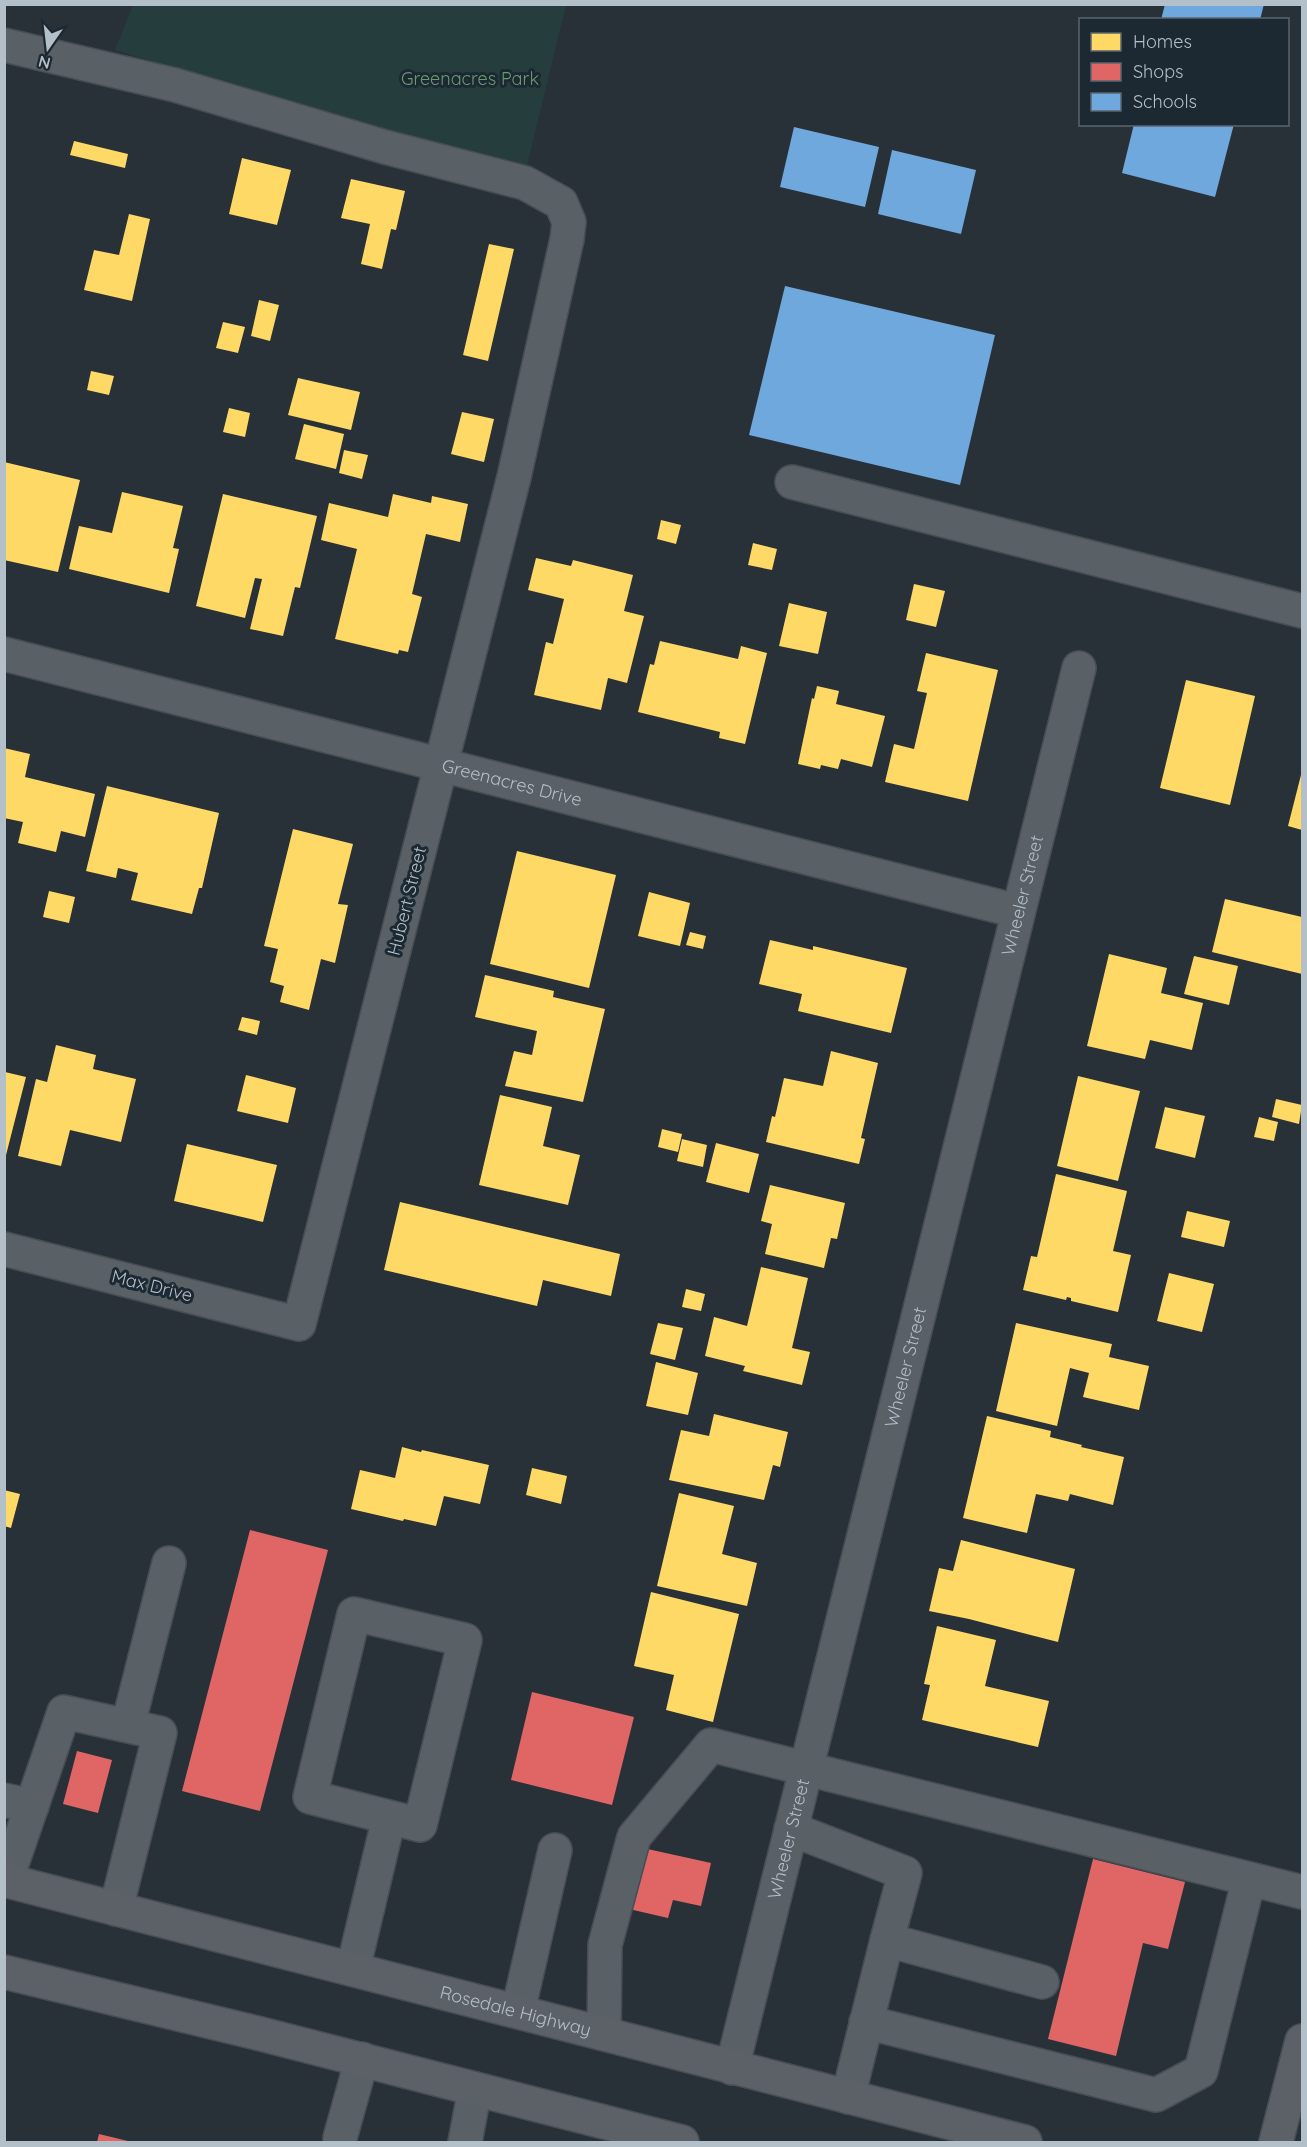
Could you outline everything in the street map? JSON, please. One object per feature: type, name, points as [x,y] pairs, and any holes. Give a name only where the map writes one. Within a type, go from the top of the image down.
[{"type":"main road","name":"Rosedale Highway","points":[[5,1881],[1025,2142]]},
{"type":"main road","points":[[4,1972],[682,2142]]},
{"type":"main road","points":[[1276,2142],[1302,2041]]},
{"type":"street","name":"Hubert Street","points":[[4,45],[175,85],[385,147],[525,183],[561,204],[569,222],[514,477],[299,1324]]},
{"type":"street","points":[[792,482],[1302,610]]},
{"type":"street","name":"Greenacres Drive","points":[[4,654],[1017,911]]},
{"type":"street","name":"Wheeler Street","points":[[732,2068],[1079,668]]},
{"type":"street","name":"Max Drive","points":[[4,1249],[299,1324]]},
{"type":"street","points":[[128,1725],[169,1563]]},
{"type":"street","points":[[354,1614],[465,1640],[420,1825],[389,1818],[310,1797],[354,1614]]},
{"type":"street","points":[[5,1881],[18,1803],[64,1712],[160,1733],[116,1909]]},
{"type":"street","points":[[604,2033],[605,1945],[634,1838],[711,1745],[1302,1892]]},
{"type":"street","points":[[352,1969],[389,1818]]},
{"type":"street","points":[[791,1829],[905,1873],[848,2097]]},
{"type":"street","points":[[518,2011],[555,1850]]},
{"type":"street","points":[[866,2022],[1156,2095],[1201,2071],[1249,1879]]},
{"type":"street","points":[[887,1940],[1042,1982]]},
{"type":"street","points":[[340,2138],[362,2060]]},
{"type":"street","points":[[465,2142],[475,2089]]},
{"type":"green space","name":"Greenacres Park","points":[[133,5],[566,5],[525,174],[115,50]]},
{"type":"building: Homes","points":[[74,141],[128,154],[125,168],[70,155]]},
{"type":"building: Homes","points":[[242,158],[291,170],[277,225],[229,214]]},
{"type":"building: Homes","points":[[351,179],[405,191],[396,230],[391,229],[382,269],[361,264],[370,224],[341,218]]},
{"type":"building: Homes","points":[[129,214],[150,219],[132,301],[84,290],[94,250],[119,255]]},
{"type":"building: Homes","points":[[489,244],[514,249],[488,361],[463,355]]},
{"type":"building: Homes","points":[[259,300],[279,305],[270,341],[251,336]]},
{"type":"building: Homes","points":[[223,322],[245,327],[238,353],[216,348]]},
{"type":"building: Homes","points":[[91,371],[114,376],[109,395],[87,390]]},
{"type":"building: Homes","points":[[298,378],[360,392],[351,430],[288,415]]},
{"type":"building: Homes","points":[[229,408],[250,413],[245,437],[223,432]]},
{"type":"building: Homes","points":[[462,412],[494,419],[484,462],[451,454]]},
{"type":"building: Homes","points":[[304,424],[344,434],[336,469],[295,459]]},
{"type":"building: Homes","points":[[344,450],[368,455],[362,479],[339,473]]},
{"type":"building: Homes","points":[[4,462],[80,480],[58,572],[4,560]]},
{"type":"building: Homes","points":[[122,492],[183,506],[173,548],[179,549],[169,593],[69,569],[79,526],[112,533]]},
{"type":"building: Homes","points":[[223,494],[317,516],[300,588],[295,587],[283,636],[250,629],[262,579],[255,578],[245,618],[196,606]]},
{"type":"building: Homes","points":[[393,494],[431,503],[432,496],[468,504],[460,542],[426,534],[412,594],[422,597],[408,652],[399,650],[398,654],[335,639],[357,549],[321,540],[329,503],[388,517]]},
{"type":"building: Homes","points":[[661,520],[681,525],[676,544],[657,539]]},
{"type":"building: Homes","points":[[753,543],[777,549],[772,570],[748,565]]},
{"type":"building: Homes","points":[[536,558],[571,566],[573,560],[633,575],[624,611],[644,616],[627,683],[608,678],[601,710],[534,695],[546,642],[553,644],[564,599],[528,590]]},
{"type":"building: Homes","points":[[914,584],[945,591],[936,627],[906,620]]},
{"type":"building: Homes","points":[[789,603],[827,612],[818,654],[779,646]]},
{"type":"building: Homes","points":[[660,641],[738,659],[741,646],[767,653],[745,744],[719,738],[720,732],[638,712],[650,664],[654,665]]},
{"type":"building: Homes","points":[[926,653],[998,670],[968,801],[885,782],[894,744],[914,749],[927,693],[917,691]]},
{"type":"building: Homes","points":[[1186,680],[1255,696],[1230,805],[1160,788]]},
{"type":"building: Homes","points":[[817,686],[839,691],[836,704],[885,716],[872,767],[841,759],[838,769],[821,765],[820,769],[798,764],[812,698],[814,699]]},
{"type":"building: Homes","points":[[4,748],[30,754],[25,777],[95,794],[85,837],[61,831],[56,852],[18,843],[23,822],[4,818]]},
{"type":"building: Homes","points":[[1302,771],[1302,830],[1288,826]]},
{"type":"building: Homes","points":[[107,786],[219,813],[202,888],[199,888],[192,914],[131,900],[138,873],[118,868],[116,878],[86,871]]},
{"type":"building: Homes","points":[[293,829],[353,844],[338,904],[348,905],[335,963],[321,959],[309,1010],[280,1002],[284,986],[270,982],[278,949],[264,946]]},
{"type":"building: Homes","points":[[517,851],[616,875],[589,988],[490,964]]},
{"type":"building: Homes","points":[[49,891],[75,897],[69,923],[43,917]]},
{"type":"building: Homes","points":[[649,892],[690,903],[680,946],[638,936]]},
{"type":"building: Homes","points":[[1225,899],[1302,917],[1302,974],[1212,952]]},
{"type":"building: Homes","points":[[690,932],[706,936],[703,949],[686,945]]},
{"type":"building: Homes","points":[[770,940],[813,950],[813,946],[907,968],[891,1033],[798,1011],[802,994],[759,984]]},
{"type":"building: Homes","points":[[1109,954],[1167,968],[1161,993],[1203,1003],[1192,1050],[1150,1040],[1145,1059],[1087,1046]]},
{"type":"building: Homes","points":[[1194,956],[1238,966],[1229,1005],[1184,994]]},
{"type":"building: Homes","points":[[485,975],[554,991],[553,997],[605,1009],[583,1102],[505,1086],[514,1051],[532,1055],[537,1031],[475,1017]]},
{"type":"building: Homes","points":[[242,1017],[260,1021],[257,1035],[238,1030]]},
{"type":"building: Homes","points":[[56,1045],[96,1055],[93,1069],[136,1079],[121,1142],[70,1130],[61,1166],[18,1156],[36,1079],[47,1082]]},
{"type":"building: Homes","points":[[831,1051],[878,1063],[861,1138],[865,1139],[859,1164],[766,1142],[772,1116],[775,1117],[784,1078],[823,1086]]},
{"type":"building: Homes","points":[[5,1072],[26,1077],[5,1159]]},
{"type":"building: Homes","points":[[246,1075],[296,1088],[288,1123],[237,1111]]},
{"type":"building: Homes","points":[[1078,1076],[1140,1091],[1118,1181],[1057,1166]]},
{"type":"building: Homes","points":[[500,1095],[552,1107],[543,1146],[580,1155],[568,1205],[479,1185]]},
{"type":"building: Homes","points":[[1276,1099],[1302,1105],[1299,1124],[1272,1117]]},
{"type":"building: Homes","points":[[1165,1107],[1205,1116],[1195,1158],[1155,1148]]},
{"type":"building: Homes","points":[[1259,1117],[1278,1122],[1274,1141],[1254,1137]]},
{"type":"building: Homes","points":[[662,1129],[682,1134],[678,1152],[658,1147]]},
{"type":"building: Homes","points":[[682,1139],[707,1145],[703,1167],[677,1161]]},
{"type":"building: Homes","points":[[716,1143],[759,1154],[749,1193],[706,1182]]},
{"type":"building: Homes","points":[[187,1144],[277,1165],[263,1222],[174,1201]]},
{"type":"building: Homes","points":[[1056,1174],[1127,1191],[1113,1251],[1131,1255],[1118,1312],[1071,1301],[1071,1298],[1067,1297],[1066,1300],[1023,1290],[1031,1256],[1037,1257]]},
{"type":"building: Homes","points":[[770,1185],[845,1203],[837,1239],[831,1238],[824,1268],[765,1254],[772,1224],[761,1221]]},
{"type":"building: Homes","points":[[400,1202],[620,1254],[611,1296],[543,1280],[537,1306],[384,1270]]},
{"type":"building: Homes","points":[[1187,1211],[1230,1221],[1224,1247],[1181,1237]]},
{"type":"building: Homes","points":[[761,1267],[808,1278],[792,1348],[810,1352],[802,1385],[743,1371],[745,1366],[705,1356],[714,1317],[747,1326]]},
{"type":"building: Homes","points":[[1169,1273],[1214,1284],[1202,1332],[1157,1321]]},
{"type":"building: Homes","points":[[686,1289],[705,1294],[701,1311],[682,1307]]},
{"type":"building: Homes","points":[[658,1323],[683,1328],[675,1360],[650,1354]]},
{"type":"building: Homes","points":[[1016,1323],[1112,1344],[1109,1357],[1149,1366],[1139,1410],[1083,1397],[1089,1373],[1070,1368],[1057,1426],[996,1411]]},
{"type":"building: Homes","points":[[656,1362],[698,1373],[688,1415],[646,1406]]},
{"type":"building: Homes","points":[[714,1414],[788,1432],[780,1467],[773,1465],[764,1500],[669,1480],[681,1430],[709,1436]]},
{"type":"building: Homes","points":[[987,1416],[1051,1431],[1050,1437],[1124,1457],[1113,1505],[1070,1494],[1068,1501],[1036,1494],[1027,1533],[963,1518]]},
{"type":"building: Homes","points":[[402,1447],[489,1465],[480,1504],[444,1496],[436,1526],[351,1509],[360,1470],[395,1478]]},
{"type":"building: Homes","points":[[532,1468],[567,1476],[561,1504],[526,1495]]},
{"type":"building: Homes","points":[[4,1490],[20,1494],[11,1528],[4,1526]]},
{"type":"building: Homes","points":[[679,1493],[734,1506],[722,1554],[757,1563],[747,1606],[657,1586]]},
{"type":"building: Homes","points":[[961,1540],[1075,1569],[1058,1642],[929,1611],[939,1568],[953,1571]]},
{"type":"building: Homes","points":[[651,1592],[739,1614],[713,1722],[666,1710],[674,1675],[634,1666]]},
{"type":"building: Homes","points":[[937,1626],[996,1640],[985,1686],[1049,1701],[1038,1747],[922,1720],[930,1685],[924,1684]]},
{"type":"building: Shops","points":[[250,1530],[328,1550],[260,1811],[182,1791]]},
{"type":"building: Shops","points":[[532,1692],[634,1717],[612,1805],[511,1780]]},
{"type":"building: Shops","points":[[77,1751],[112,1760],[98,1813],[63,1804]]},
{"type":"building: Shops","points":[[643,1848],[711,1863],[701,1906],[673,1900],[668,1918],[629,1909]]},
{"type":"building: Shops","points":[[1093,1859],[1185,1882],[1168,1949],[1143,1943],[1116,2056],[1048,2039]]},
{"type":"building: Shops","points":[[99,2134],[132,2142],[97,2142]]},
{"type":"building: Schools","points":[[1165,4],[1264,4],[1260,18],[1162,18]]},
{"type":"building: Schools","points":[[1134,126],[1233,126],[1215,197],[1122,173]]},
{"type":"building: Schools","points":[[794,127],[879,147],[865,207],[780,187]]},
{"type":"building: Schools","points":[[892,150],[976,170],[961,234],[878,214]]},
{"type":"building: Schools","points":[[785,286],[995,335],[960,485],[749,435]]}]
